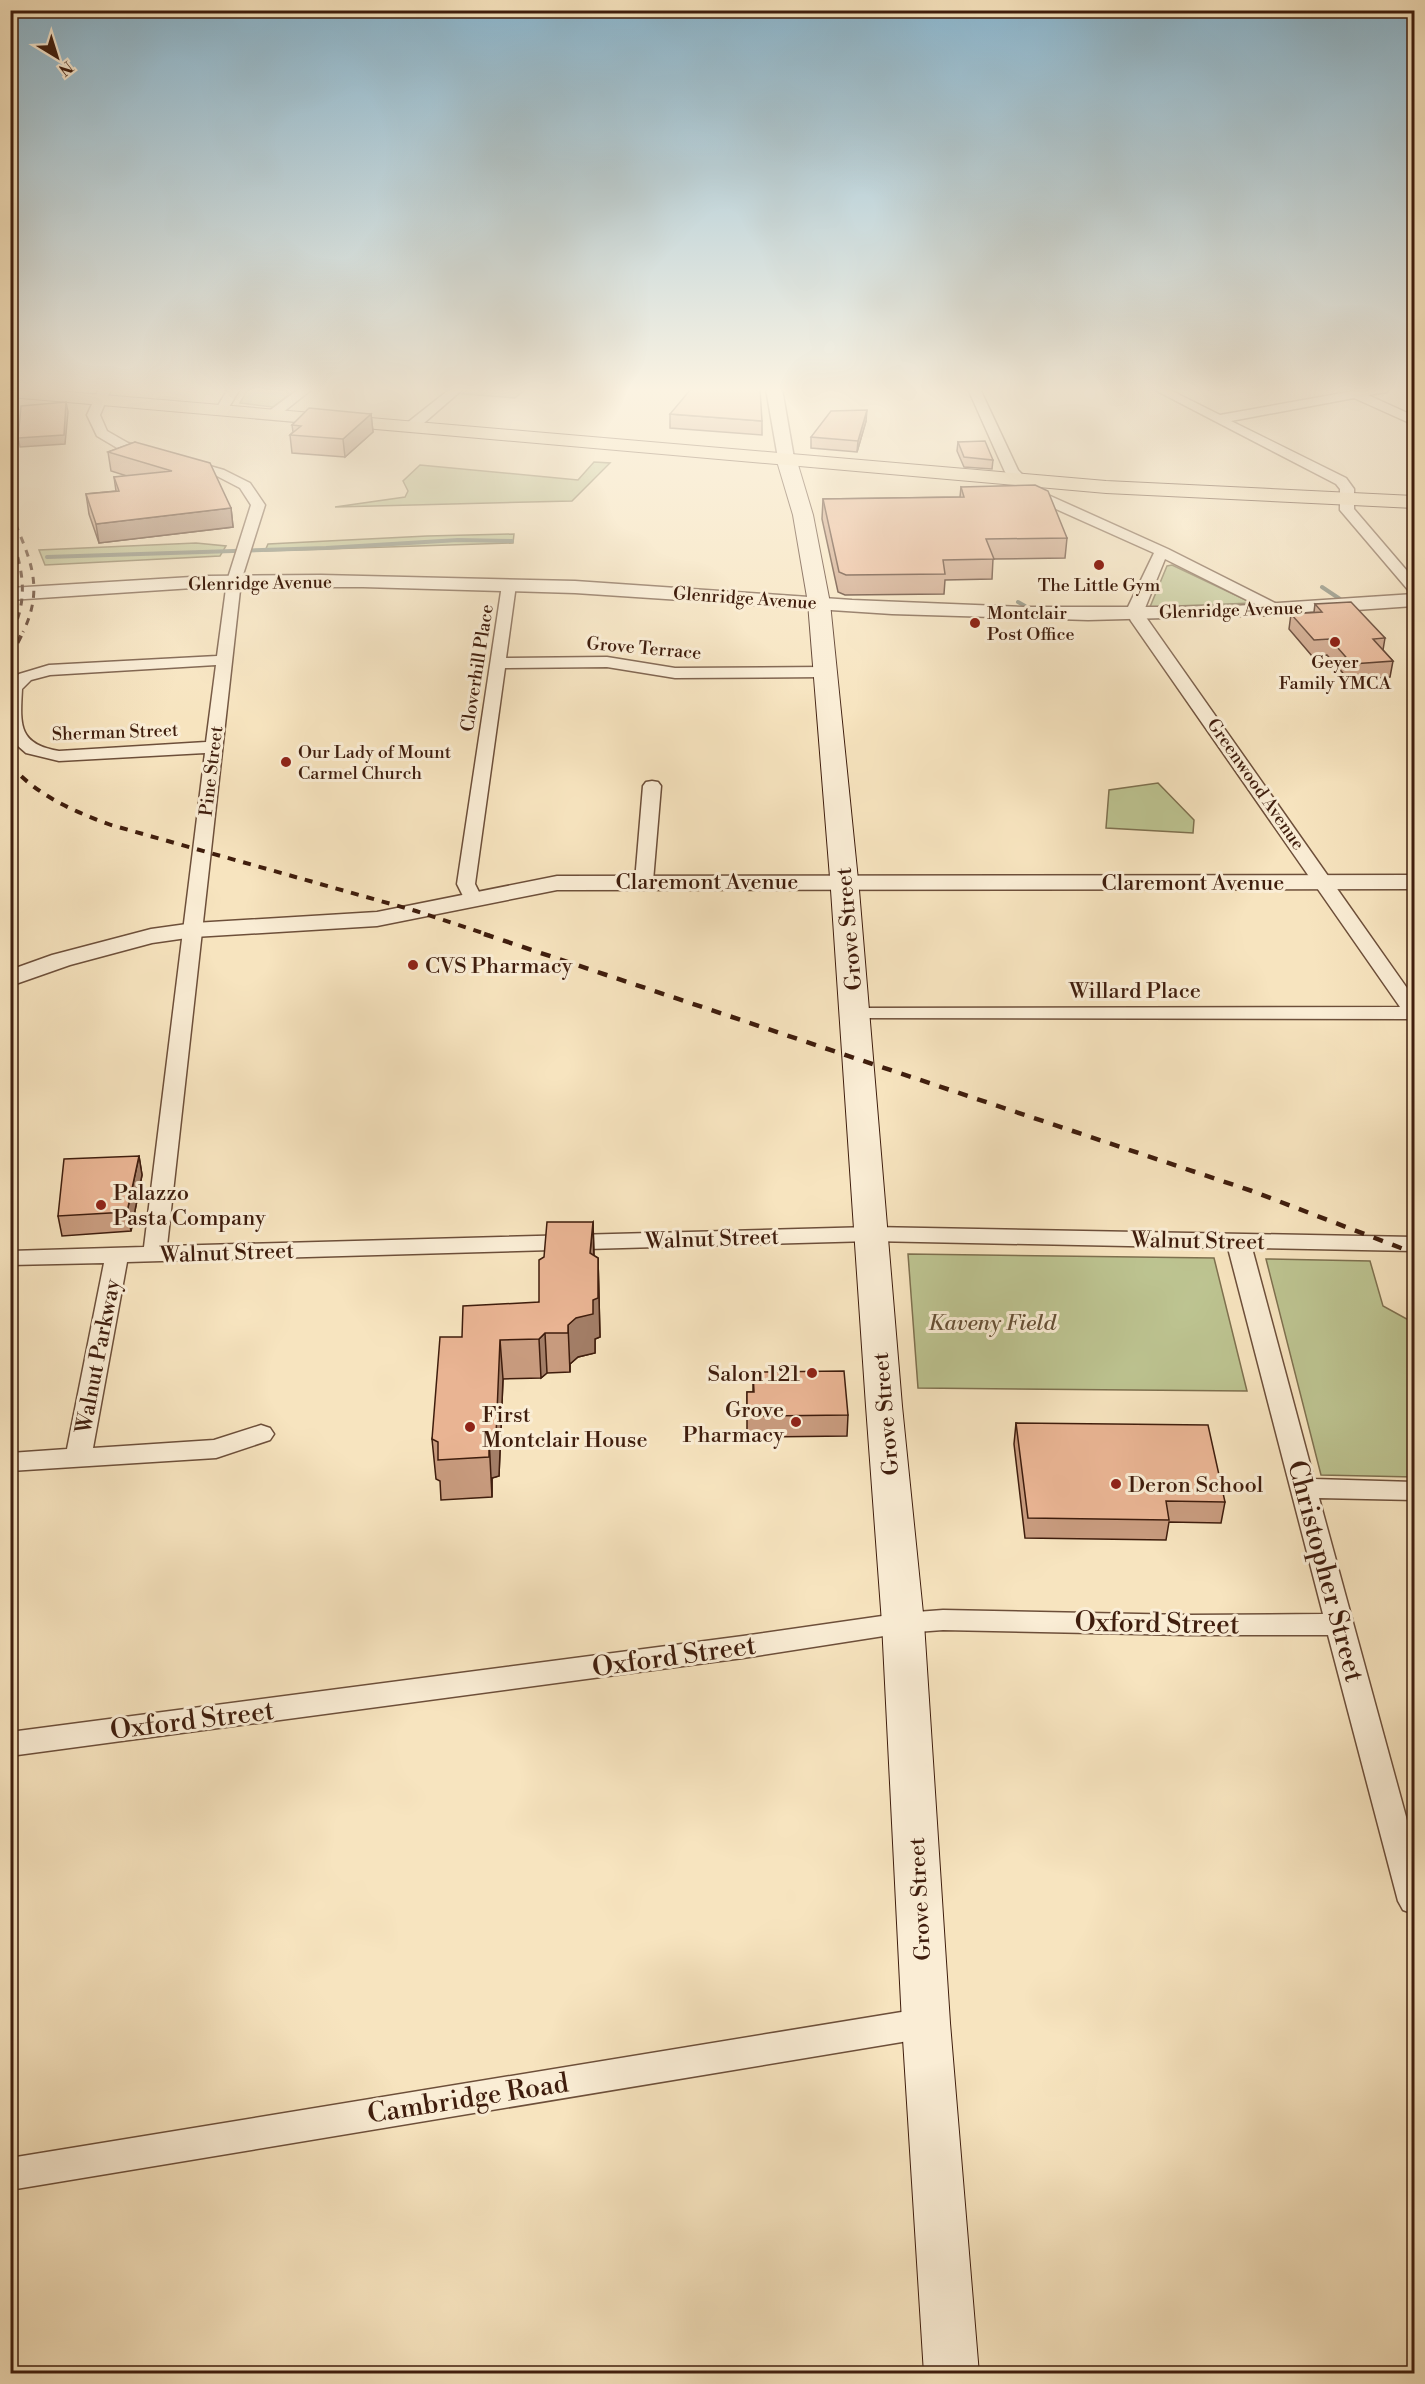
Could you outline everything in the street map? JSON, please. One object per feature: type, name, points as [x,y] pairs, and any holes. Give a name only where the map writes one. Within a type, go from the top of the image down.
[{"type":"main road","name":"Grove Street","points":[[799,500],[819,603],[855,1014],[870,1234],[903,1623],[926,2023],[952,2373]]},
{"type":"main road","points":[[1376,500],[1414,502]]},
{"type":"street","name":"Pine Street","points":[[155,1254],[194,930],[223,660],[234,581],[258,505],[255,500]]},
{"type":"street","points":[[1045,500],[1163,552],[1276,609]]},
{"type":"street","points":[[1348,500],[1346,507],[1350,513],[1414,588]]},
{"type":"street","points":[[1135,613],[1157,559],[1163,552]]},
{"type":"street","name":"Glenridge Avenue","points":[[10,594],[76,592],[234,581],[509,585],[606,588],[819,603],[1006,612],[1135,613],[1350,606],[1414,600]]},
{"type":"street","name":"Cloverhill Place","points":[[473,898],[466,884],[509,585]]},
{"type":"street","name":"Glenridge Avenue","points":[[10,598],[66,596],[76,592]]},
{"type":"street","name":"Greenwood Avenue","points":[[1135,613],[1414,1012]]},
{"type":"street","name":"Sherman Street","points":[[213,747],[59,756],[39,754],[25,748],[18,739],[14,725],[14,688],[25,677],[49,670],[223,660]]},
{"type":"street","name":"Grove Terrace","points":[[496,663],[607,662],[675,673],[825,672]]},
{"type":"street","points":[[644,881],[652,786]]},
{"type":"street","name":"Claremont Avenue","points":[[10,979],[61,960],[123,942],[168,933],[377,919],[542,884],[644,881],[1414,882]]},
{"type":"street","name":"Willard Place","points":[[855,1014],[1414,1012]]},
{"type":"street","name":"Walnut Street","points":[[10,1258],[870,1234],[1414,1244]]},
{"type":"street","name":"Christopher Street","points":[[1238,1241],[1414,1901]]},
{"type":"street","name":"Walnut Parkway","points":[[78,1458],[117,1254]]},
{"type":"street","name":"Walnut Parkway","points":[[10,1462],[216,1449],[261,1434]]},
{"type":"street","points":[[1303,1488],[1414,1491]]},
{"type":"street","name":"Oxford Street","points":[[10,1744],[744,1647],[903,1623],[943,1620],[1188,1625],[1340,1624]]},
{"type":"street","name":"Cambridge Road","points":[[10,2174],[926,2023]]},
{"type":"green space","points":[[382,500],[573,500],[572,501],[335,507]]},
{"type":"green space","points":[[514,534],[513,543],[265,551],[268,544]]},
{"type":"green space","points":[[196,543],[226,546],[220,556],[45,565],[39,550]]},
{"type":"green space","points":[[1172,565],[1252,603],[1150,607],[1167,566]]},
{"type":"green space","points":[[1158,783],[1194,820],[1193,833],[1106,828],[1109,790]]},
{"type":"green space","name":"Kaveny Field","points":[[908,1254],[1214,1258],[1247,1391],[918,1388]]},
{"type":"green space","points":[[1266,1259],[1370,1261],[1383,1306],[1414,1323],[1414,1477],[1321,1475]]},
{"type":"building","points":[[88,500],[227,500],[231,508],[96,524]]},
{"type":"building","points":[[823,500],[1052,500],[1067,538],[986,539],[994,559],[943,560],[945,574],[846,575],[839,572]]},
{"type":"building","points":[[1351,602],[1385,638],[1373,639],[1393,661],[1352,664],[1330,639],[1314,640],[1291,614],[1322,612],[1315,604]]},
{"type":"building","points":[[139,1156],[127,1212],[58,1216],[64,1159]]},
{"type":"building","points":[[547,1222],[593,1222],[590,1253],[598,1258],[598,1298],[593,1300],[593,1314],[576,1318],[568,1325],[568,1333],[545,1333],[539,1339],[500,1340],[496,1436],[489,1439],[489,1457],[438,1460],[438,1442],[432,1439],[440,1337],[462,1337],[463,1306],[539,1302],[539,1260],[544,1257]]},
{"type":"building","points":[[844,1371],[848,1415],[760,1416],[758,1412],[747,1412],[747,1392],[754,1392],[753,1372]]},
{"type":"building","name":"Deron School","points":[[1016,1423],[1208,1425],[1225,1502],[1166,1501],[1169,1520],[1028,1518]]},
{"type":"waterway","points":[[47,557],[326,548],[458,540],[512,541]]},
{"type":"waterway","points":[[1322,587],[1340,599]]},
{"type":"waterway","points":[[1018,602],[1025,606]]},
{"type":"railway","points":[[10,511],[28,556],[34,585],[30,615],[23,632]]},
{"type":"railway","points":[[12,632],[22,599],[22,578],[14,544]]},
{"type":"railway","points":[[10,635],[12,630]]},
{"type":"railway","points":[[10,657],[23,632]]},
{"type":"railway","points":[[10,765],[44,794],[111,825],[416,911],[489,935]]},
{"type":"railway","points":[[484,934],[1252,1191],[1414,1253]]},
{"type":"place","name":"The Little Gym","points":[[1099,565]]},
{"type":"place","name":"Montclair Post Office","points":[[975,623]]},
{"type":"place","name":"Geyer Family YMCA","points":[[1335,642]]},
{"type":"place","name":"Our Lady of Mount Carmel Church","points":[[286,762]]},
{"type":"place","name":"CVS Pharmacy","points":[[413,965]]},
{"type":"place","name":"Palazzo Pasta Company","points":[[101,1205]]},
{"type":"place","name":"Salon 121","points":[[812,1373]]},
{"type":"place","name":"Grove Pharmacy","points":[[796,1422]]},
{"type":"place","name":"First Montclair House","points":[[470,1427]]},
{"type":"place","name":"Deron School","points":[[1116,1484]]}]
